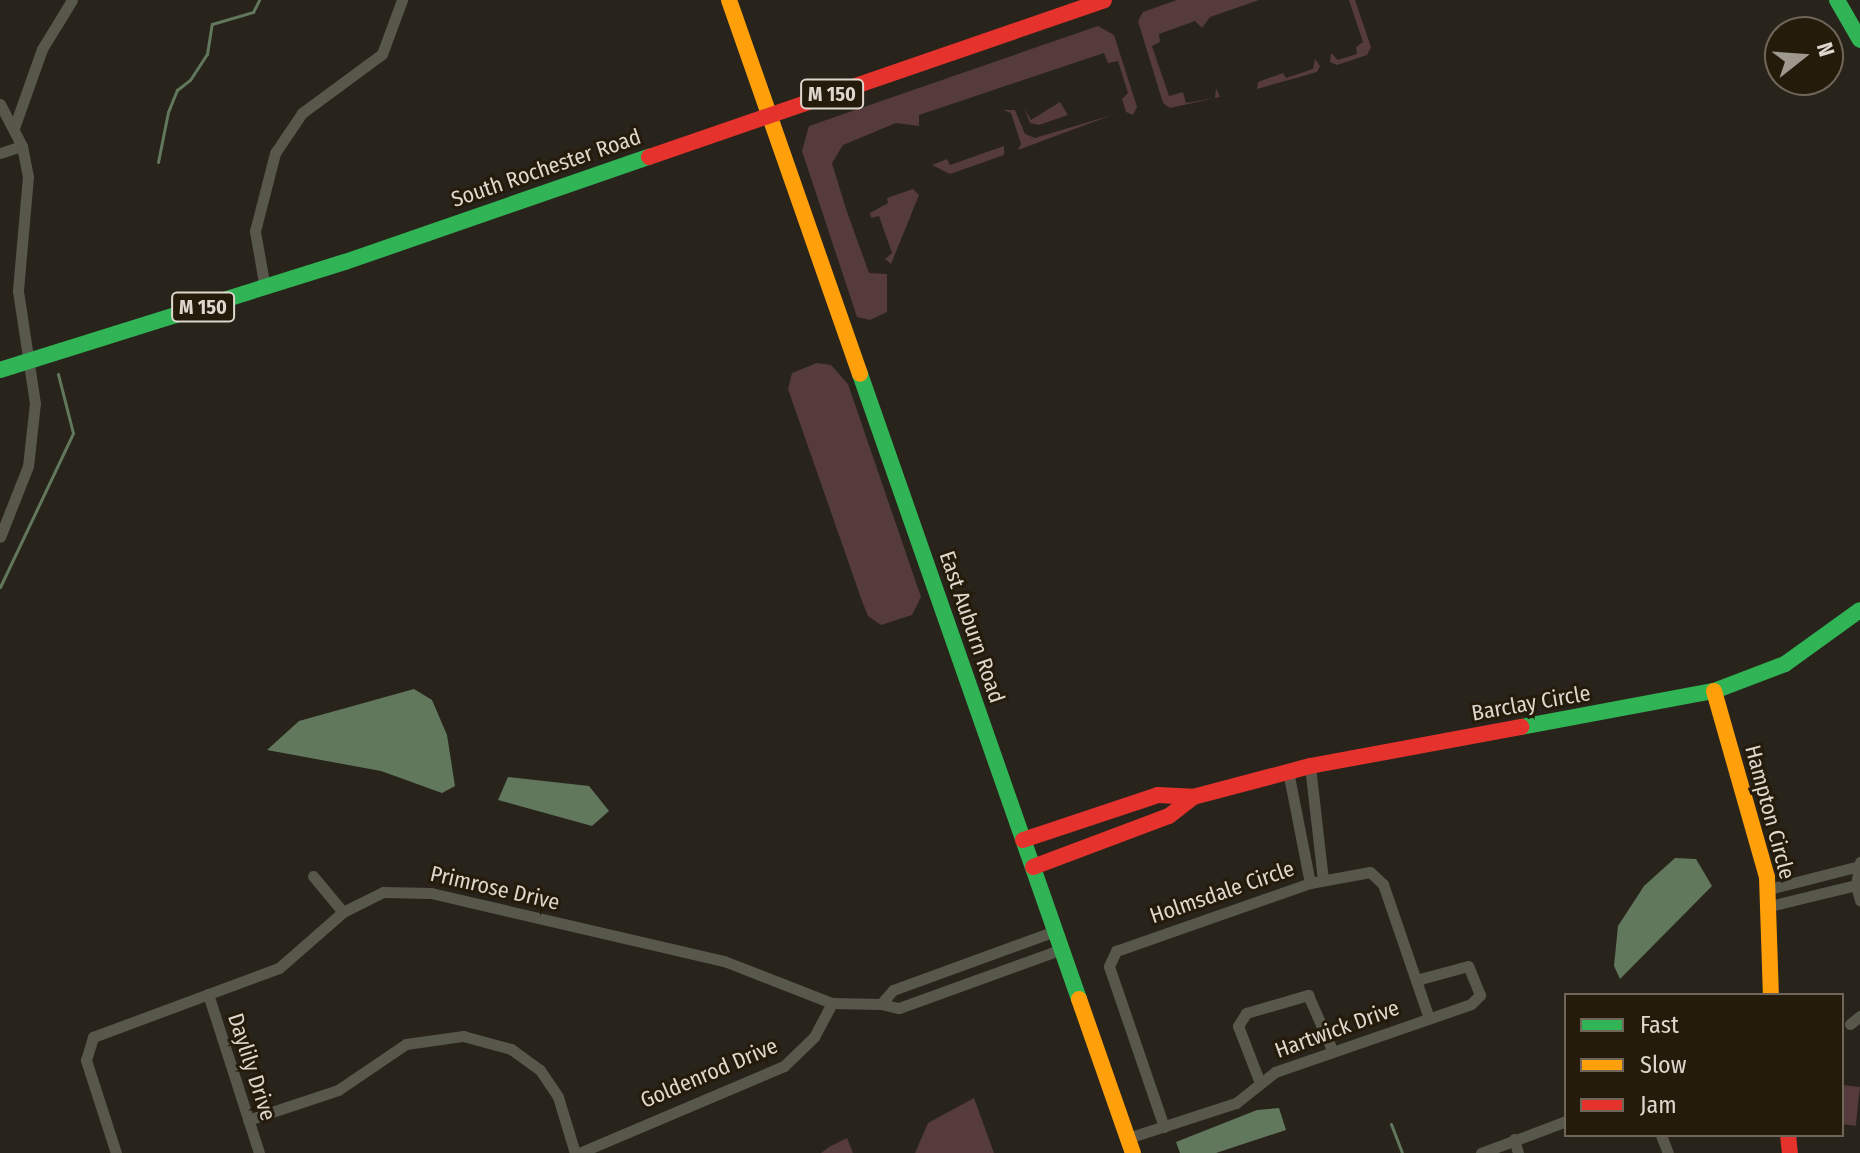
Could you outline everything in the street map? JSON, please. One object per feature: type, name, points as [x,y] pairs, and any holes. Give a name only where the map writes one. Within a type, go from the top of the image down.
[{"type":"main road","name":"East Auburn Road","points":[[729,0],[1130,1146]]},
{"type":"main road","name":"South Rochester Road","points":[[0,370],[265,288],[1104,0]]},
{"type":"main road","points":[[1837,0],[1860,40]]},
{"type":"main road","name":"Barclay Circle","points":[[1023,840],[1158,795],[1193,797],[1310,766],[1714,691],[1785,664],[1860,610]]},
{"type":"main road","name":"Hampton Circle","points":[[1714,691],[1770,898],[1771,993]]},
{"type":"main road","name":"Barclay Circle","points":[[1033,867],[1169,816],[1193,797]]},
{"type":"street","points":[[14,128],[42,49],[72,0]]},
{"type":"street","points":[[265,288],[255,231],[275,153],[313,103],[382,54],[402,0]]},
{"type":"street","points":[[0,104],[22,146],[28,190],[18,291],[35,403],[31,451],[0,537]]},
{"type":"street","points":[[0,153],[22,146]]},
{"type":"street","points":[[1310,766],[1323,880]]},
{"type":"street","points":[[1288,771],[1310,883]]},
{"type":"street","points":[[1110,837],[1105,821],[1132,804]]},
{"type":"street","points":[[1770,898],[1802,881],[1859,864],[1856,885],[1860,900]]},
{"type":"street","name":"Holmsdale Circle","points":[[1164,1127],[1110,958],[1116,951],[1310,883],[1364,873],[1379,878],[1429,1018]]},
{"type":"street","points":[[313,876],[343,912]]},
{"type":"street","points":[[1802,881],[1808,896]]},
{"type":"street","points":[[1770,898],[1808,896],[1856,885]]},
{"type":"street","name":"Primrose Drive","points":[[116,1153],[85,1049],[97,1034],[287,964],[343,912],[383,892],[431,893],[724,961],[832,1003],[881,1004],[899,1008],[1062,949]]},
{"type":"street","points":[[881,1004],[893,990],[1055,931]]},
{"type":"street","name":"Hartwick Drive","points":[[1130,1146],[1164,1127],[1236,1103],[1275,1072],[1476,1001],[1481,989],[1472,968],[1463,965],[1416,980]]},
{"type":"street","points":[[948,970],[954,988]]},
{"type":"street","name":"Daylily Drive","points":[[208,994],[259,1153]]},
{"type":"street","points":[[1260,1083],[1238,1026],[1246,1013],[1308,995],[1315,1001],[1333,1052]]},
{"type":"street","name":"Goldenrod Drive","points":[[577,1153],[784,1066],[814,1037],[832,1003]]},
{"type":"street","points":[[248,1120],[338,1090],[406,1044],[463,1036],[511,1049],[540,1070],[558,1097],[577,1153]]},
{"type":"street","points":[[1481,1153],[1564,1122]]},
{"type":"street","points":[[1514,1139],[1518,1153]]},
{"type":"shaded area","points":[[1177,0],[1259,0],[1210,17],[1202,28],[1195,21],[1159,34],[1160,42],[1152,46],[1169,96],[1183,92],[1186,103],[1215,98],[1216,88],[1220,97],[1170,108],[1163,103],[1138,21],[1143,12]]},
{"type":"shaded area","points":[[1349,0],[1355,0],[1371,47],[1367,55],[1337,65],[1330,62],[1331,53],[1338,60],[1357,54],[1356,47],[1363,42]]},
{"type":"shaded area","points":[[1098,26],[1114,35],[1137,107],[1133,115],[1126,112],[1122,99],[1128,93],[1118,61],[1108,63],[1104,53],[919,115],[919,126],[896,123],[843,145],[832,163],[846,209],[869,273],[887,274],[887,312],[870,320],[857,317],[802,151],[809,126]]},
{"type":"shaded area","points":[[1315,59],[1320,66],[1317,72],[1257,89],[1258,82],[1283,73],[1286,78],[1313,69]]},
{"type":"shaded area","points":[[1060,102],[1068,115],[1039,125],[1030,123],[1024,108],[1031,120]]},
{"type":"shaded area","points":[[1003,110],[1015,110],[1025,134],[1035,138],[1112,115],[1018,150],[1021,144],[1011,113]]},
{"type":"shaded area","points":[[1004,146],[1004,155],[950,174],[932,165],[947,159],[950,165]]},
{"type":"shaded area","points":[[913,189],[919,195],[891,264],[885,259],[892,253],[879,216],[871,218],[870,213],[888,203],[887,198]]},
{"type":"shaded area","points":[[817,363],[831,365],[848,384],[921,597],[912,615],[881,625],[868,616],[862,601],[788,389],[792,373]]},
{"type":"shaded area","points":[[414,689],[432,700],[447,735],[455,786],[442,793],[381,771],[267,750],[299,721]]},
{"type":"shaded area","points":[[508,777],[589,786],[609,811],[592,826],[498,800]]},
{"type":"shaded area","points":[[1675,858],[1696,859],[1712,886],[1620,979],[1614,966],[1618,926],[1644,886]]},
{"type":"shaded area","points":[[1844,1085],[1860,1087],[1856,1126],[1844,1124]]},
{"type":"shaded area","points":[[974,1098],[994,1153],[915,1153],[928,1123]]},
{"type":"shaded area","points":[[1279,1108],[1286,1130],[1216,1153],[1180,1153],[1176,1142],[1257,1110]]},
{"type":"shaded area","points":[[847,1138],[853,1153],[821,1153],[829,1147]]},
{"type":"waterway","points":[[158,162],[168,112],[177,90],[190,80],[207,54],[212,24],[253,12],[259,0]]},
{"type":"waterway","points":[[0,587],[73,433],[58,374]]},
{"type":"waterway","points":[[1391,1124],[1402,1153]]},
{"type":"traffic: fast","points":[[1837,0],[1860,40]]},
{"type":"traffic: fast","points":[[0,370],[345,262],[649,157]]},
{"type":"traffic: fast","points":[[860,374],[1079,999]]},
{"type":"traffic: fast","points":[[1521,727],[1714,691],[1785,664],[1860,610]]},
{"type":"traffic: slow","points":[[729,0],[860,374]]},
{"type":"traffic: slow","points":[[1714,691],[1767,877],[1771,993]]},
{"type":"traffic: slow","points":[[1079,999],[1133,1153]]},
{"type":"traffic: jam","points":[[649,157],[1104,0]]},
{"type":"traffic: jam","points":[[1023,840],[1158,795],[1193,797],[1310,766],[1521,727]]},
{"type":"traffic: jam","points":[[1033,867],[1169,816],[1193,797]]},
{"type":"traffic: jam","points":[[1788,1137],[1790,1153]]}]
